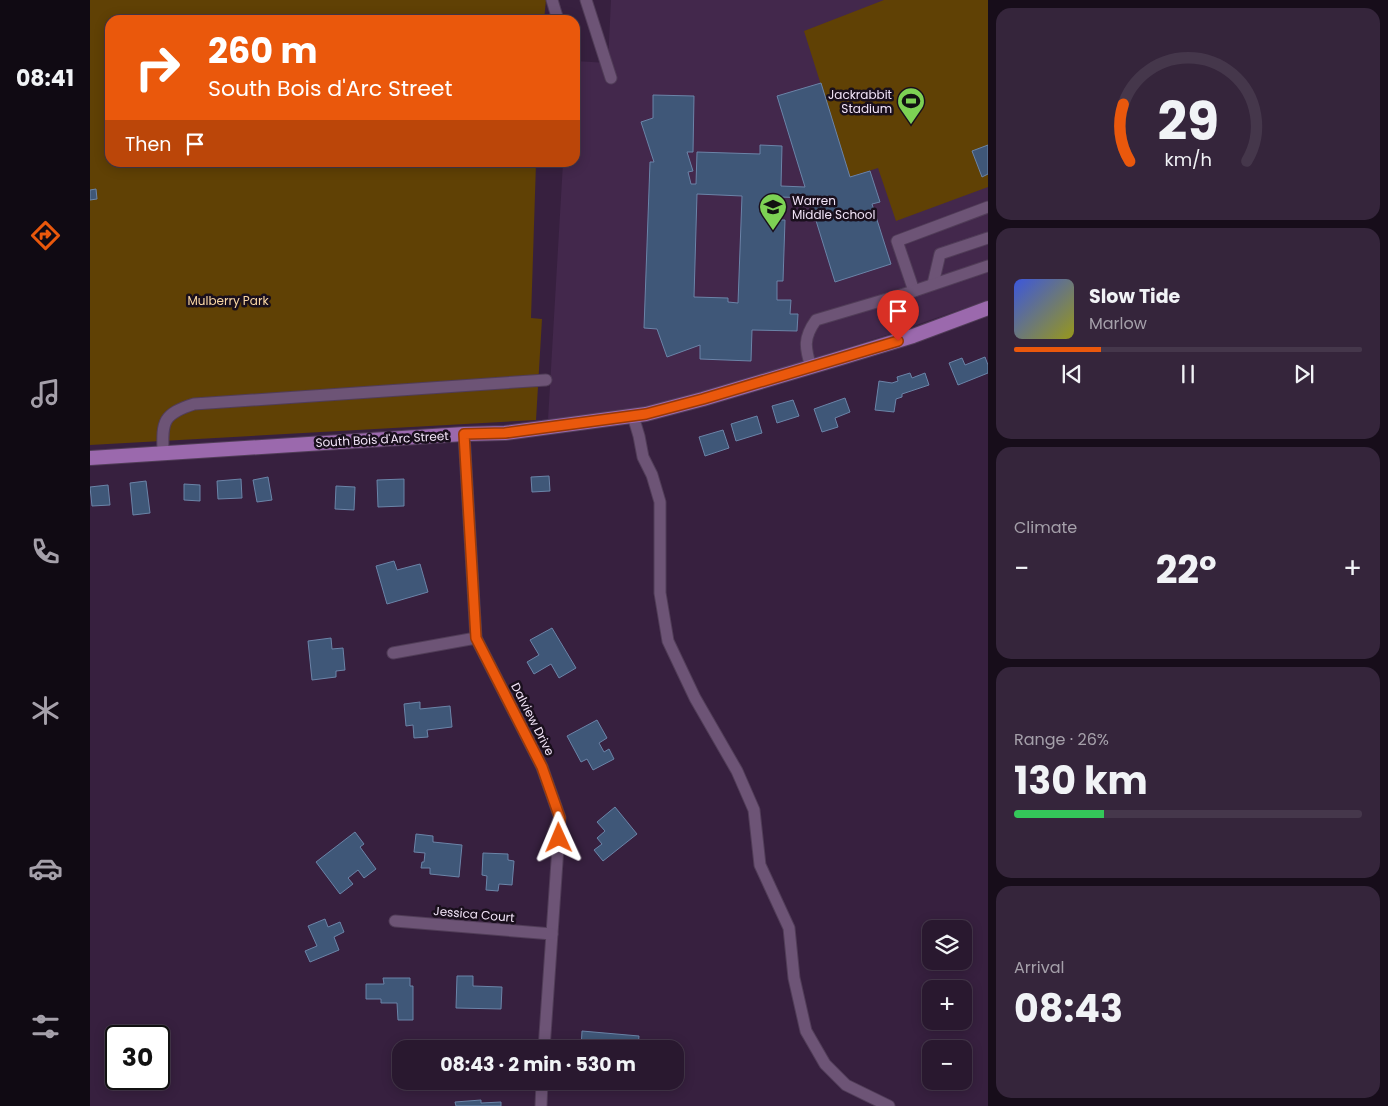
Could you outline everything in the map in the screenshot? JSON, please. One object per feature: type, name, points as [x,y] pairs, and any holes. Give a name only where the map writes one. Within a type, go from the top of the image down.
[{"type":"main road","name":"South Bois d'Arc Street","points":[[90,458],[163,452],[505,433],[633,416],[703,399],[913,336],[988,308]]},
{"type":"street","points":[[552,0],[556,15]]},
{"type":"street","points":[[586,0],[611,78]]},
{"type":"street","points":[[914,291],[897,241],[988,206]]},
{"type":"street","points":[[933,284],[940,254],[988,238]]},
{"type":"street","points":[[811,367],[806,349],[806,339],[816,320],[914,291],[988,266]]},
{"type":"street","points":[[163,452],[162,430],[165,422],[180,409],[194,404],[546,380]]},
{"type":"street","points":[[633,416],[639,436],[642,457],[652,475],[660,502],[660,593],[668,641],[695,698],[737,771],[754,810],[760,865],[789,928],[794,978],[806,1031],[825,1064],[846,1085],[889,1106]]},
{"type":"street","name":"Dalview Drive","points":[[464,434],[476,638],[542,767],[560,818],[545,1040]]},
{"type":"street","points":[[393,653],[476,638]]},
{"type":"street","name":"Jessica Court","points":[[395,921],[552,934]]},
{"type":"street","points":[[541,1106],[542,1090]]},
{"type":"shaded area","name":"Warren Middle School","points":[[611,0],[988,0],[988,300],[893,333],[706,392],[644,408],[548,420],[563,167],[580,167],[580,61],[608,63]]},
{"type":"green space","name":"Mulberry Park","points":[[90,0],[546,0],[544,15],[105,15],[105,167],[536,167],[531,318],[542,319],[536,420],[90,445]]},
{"type":"green space","name":"Jackrabbit Stadium","points":[[884,0],[988,0],[988,187],[896,221],[878,168],[850,177],[804,31]]},
{"type":"building","points":[[821,83],[850,177],[870,171],[880,202],[872,204],[891,264],[835,282],[809,198],[780,197],[780,220],[785,220],[783,281],[777,281],[777,300],[791,300],[790,314],[798,314],[797,331],[752,330],[751,361],[700,359],[700,345],[667,357],[657,329],[644,328],[650,162],[654,162],[641,122],[653,118],[653,95],[694,96],[693,152],[687,152],[693,171],[688,172],[691,184],[696,184],[697,152],[760,154],[760,145],[782,146],[781,186],[805,187],[777,96]],"holes":[[[697,194],[742,196],[738,303],[728,302],[728,298],[694,297]]]},
{"type":"building","points":[[988,145],[988,174],[982,177],[972,151]]},
{"type":"building","points":[[96,189],[97,199],[90,200],[90,190]]},
{"type":"building","points":[[985,357],[988,373],[958,385],[949,363],[962,358],[965,365]]},
{"type":"building","points":[[910,373],[912,378],[925,373],[929,385],[902,394],[902,397],[896,399],[894,412],[875,410],[879,381],[892,383],[898,381],[897,377]]},
{"type":"building","points":[[845,398],[850,412],[835,418],[838,427],[822,432],[814,409]]},
{"type":"building","points":[[793,400],[799,416],[777,423],[772,406]]},
{"type":"building","points":[[757,416],[762,433],[736,441],[731,424]]},
{"type":"building","points":[[723,430],[729,448],[705,456],[699,437]]},
{"type":"building","points":[[549,476],[550,491],[532,492],[531,477]]},
{"type":"building","points":[[268,477],[272,500],[257,502],[253,480]]},
{"type":"building","points":[[241,479],[242,498],[218,499],[217,481]]},
{"type":"building","points":[[404,479],[404,506],[378,507],[377,480]]},
{"type":"building","points":[[146,481],[150,513],[133,515],[130,483]]},
{"type":"building","points":[[184,484],[200,485],[200,501],[184,500]]},
{"type":"building","points":[[108,485],[110,505],[92,506],[90,487]]},
{"type":"building","points":[[336,486],[355,487],[354,510],[335,509]]},
{"type":"building","points":[[394,561],[397,570],[420,564],[428,592],[387,604],[376,566]]},
{"type":"building","points":[[552,628],[576,668],[559,678],[551,664],[534,674],[527,662],[539,655],[530,640]]},
{"type":"building","points":[[331,638],[332,649],[343,648],[345,670],[336,671],[336,677],[312,680],[308,641]]},
{"type":"building","points":[[420,702],[420,709],[450,706],[452,727],[427,730],[428,737],[414,738],[413,725],[406,726],[404,704]]},
{"type":"building","points":[[597,720],[607,738],[599,743],[604,752],[609,749],[614,759],[593,770],[587,759],[581,762],[567,736]]},
{"type":"building","points":[[615,807],[637,834],[603,861],[594,850],[602,844],[597,838],[605,831],[597,822]]},
{"type":"building","points":[[355,832],[364,844],[360,847],[376,869],[364,878],[358,870],[348,878],[353,884],[340,894],[316,862]]},
{"type":"building","points":[[416,834],[433,836],[433,842],[462,845],[459,877],[430,874],[430,868],[421,868],[425,853],[414,852]]},
{"type":"building","points":[[483,853],[508,854],[508,860],[514,861],[512,885],[499,884],[498,891],[486,890],[487,876],[482,875]]},
{"type":"building","points":[[325,919],[328,927],[340,922],[344,932],[334,937],[339,950],[310,962],[305,951],[317,946],[308,926]]},
{"type":"building","points":[[457,976],[473,976],[473,986],[502,987],[501,1009],[456,1008]]},
{"type":"building","points":[[383,978],[410,978],[410,986],[413,986],[413,1020],[398,1020],[397,1003],[381,1003],[381,999],[366,999],[366,984],[384,984]]},
{"type":"building","points":[[582,1031],[639,1036],[639,1040],[582,1040]]},
{"type":"building","points":[[481,1100],[481,1103],[501,1102],[501,1106],[456,1106],[455,1102]]},
{"type":"place","name":"Jackrabbit Stadium","points":[[911,125]]},
{"type":"place","name":"Warren Middle School","points":[[773,231]]},
{"type":"route","points":[[559,838],[560,818],[542,767],[476,638],[464,434],[505,433],[646,414],[898,341]]}]
